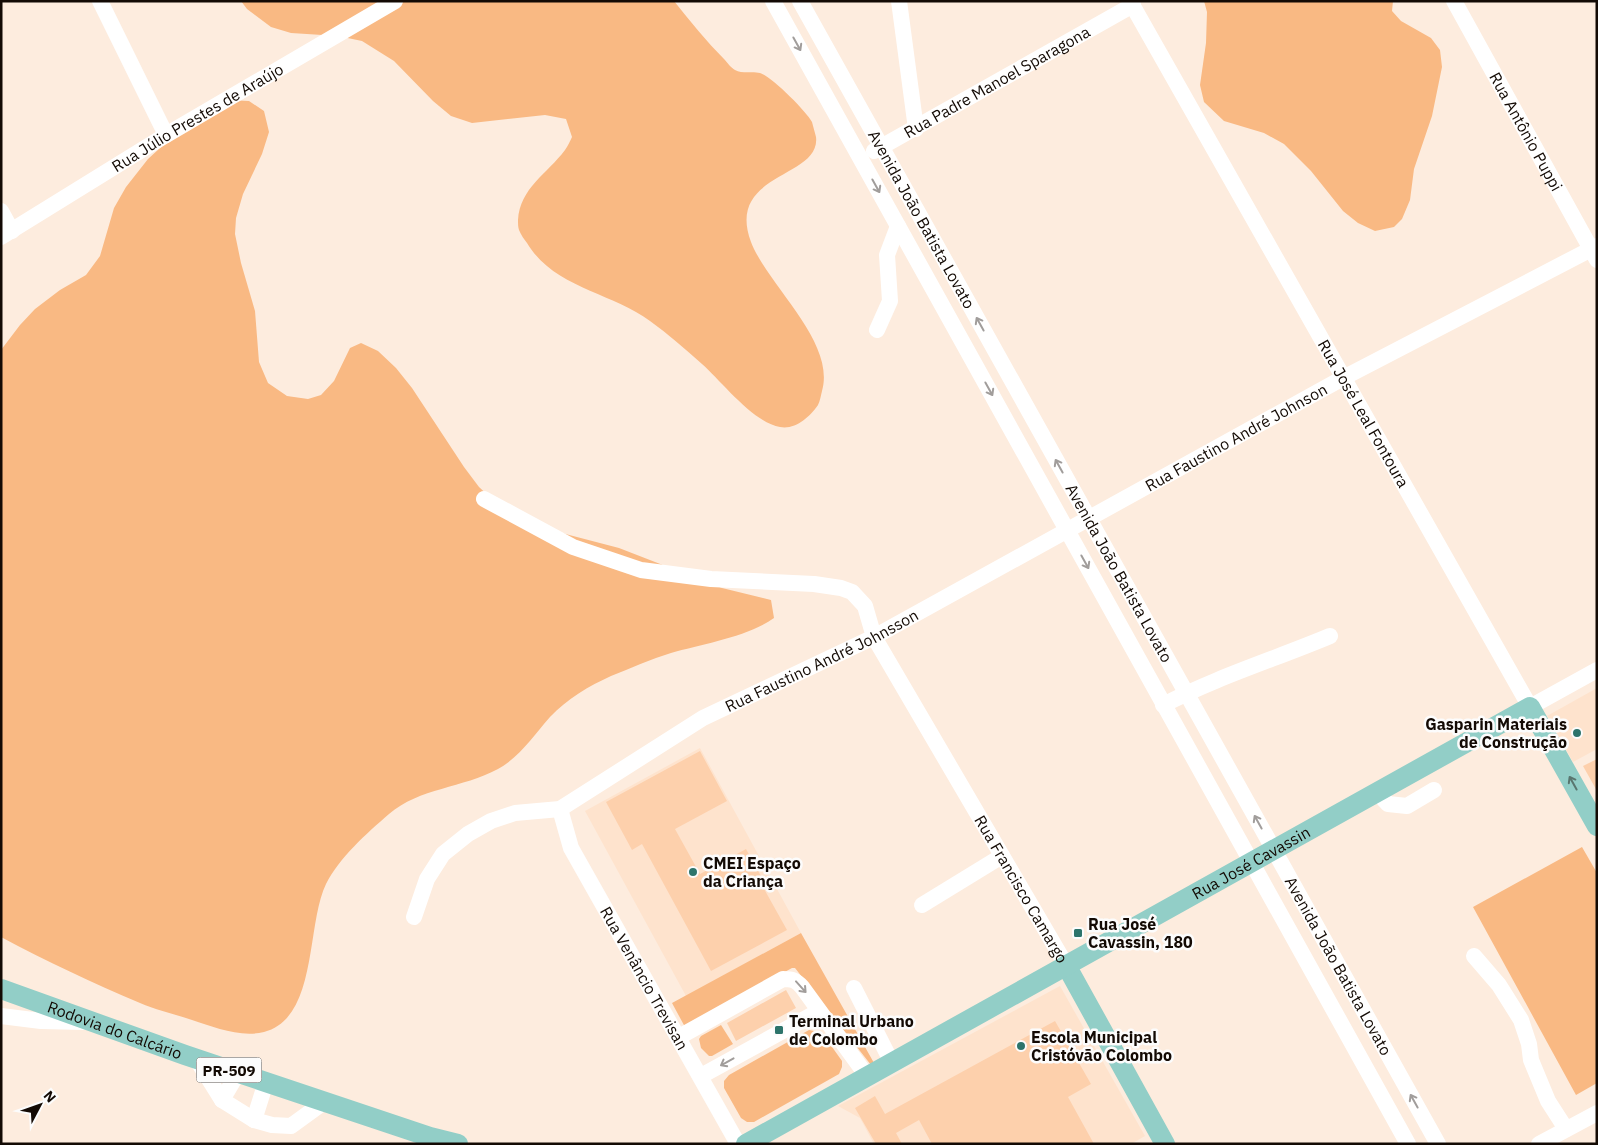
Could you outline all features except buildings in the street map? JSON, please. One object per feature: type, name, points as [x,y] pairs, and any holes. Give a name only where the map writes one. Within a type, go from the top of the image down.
[{"type":"main road","name":"Rua José Cavassin","points":[[746,1144],[1530,707]]},
{"type":"main road","name":"Rua José Leal Fontoura","points":[[1530,707],[1597,826]]},
{"type":"main road","name":"Rua Francisco Camargo","points":[[1066,965],[1165,1144]]},
{"type":"main road","name":"Rodovia do Calcário","points":[[1,989],[197,1060],[430,1137],[458,1144]]},
{"type":"street","points":[[100,1],[166,135]]},
{"type":"street","name":"Rua Júlio Prestes de Araújo","points":[[7,234],[166,135],[395,1]]},
{"type":"street","name":"Avenida João Batista Lovato","points":[[773,1],[1408,1144]]},
{"type":"street","name":"Avenida João Batista Lovato","points":[[800,1],[1438,1144]]},
{"type":"street","points":[[899,1],[916,128]]},
{"type":"street","name":"Rua Antônio Puppi","points":[[1454,1],[1595,252]]},
{"type":"street","name":"Rua Padre Manoel Sparagona","points":[[861,159],[1132,3]]},
{"type":"street","name":"Rua José Leal Fontoura","points":[[1132,3],[1530,707]]},
{"type":"street","points":[[1,211],[7,234]]},
{"type":"street","points":[[877,330],[890,302],[887,255],[898,226]]},
{"type":"street","name":"Rua Faustino André Johnson","points":[[1088,518],[1343,378],[1595,252]]},
{"type":"street","name":"Rua Francisco Camargo","points":[[484,499],[573,547],[640,570],[711,579],[814,584],[841,588],[852,592],[865,606],[874,637],[1066,965]]},
{"type":"street","name":"Rua Faustino André Johnsson","points":[[560,809],[703,718],[874,637],[1088,518]]},
{"type":"street","points":[[1164,705],[1186,693],[1330,636]]},
{"type":"street","name":"Rua José Cavassin","points":[[1530,707],[1597,670]]},
{"type":"street","points":[[1215,795],[1236,783]]},
{"type":"street","points":[[1377,792],[1388,804],[1407,806],[1434,790]]},
{"type":"street","points":[[414,917],[427,879],[443,854],[468,834],[491,821],[515,813],[560,809]]},
{"type":"street","name":"Rua Venâncio Trevisan","points":[[560,809],[571,848],[738,1144]]},
{"type":"street","points":[[922,905],[1002,856]]},
{"type":"street","points":[[1474,956],[1499,985],[1520,1020],[1529,1044],[1531,1060],[1548,1101],[1566,1129]]},
{"type":"street","points":[[679,1037],[783,979],[796,980],[867,1076]]},
{"type":"street","points":[[854,988],[892,1063]]},
{"type":"street","points":[[701,1076],[820,1011]]},
{"type":"street","points":[[1,1016],[42,1021],[94,1022]]},
{"type":"street","points":[[197,1060],[222,1100],[254,1120],[272,1125],[291,1126],[324,1102]]},
{"type":"street","points":[[222,1100],[238,1073]]},
{"type":"street","points":[[254,1120],[266,1082]]},
{"type":"street","points":[[1538,1144],[1597,1113]]},
{"type":"shaded area","points":[[241,1],[674,1],[704,38],[732,68],[744,72],[757,72],[765,76],[788,95],[812,122],[816,137],[814,151],[804,161],[761,189],[751,202],[747,219],[751,242],[760,259],[810,334],[819,353],[824,372],[818,405],[811,414],[797,425],[780,427],[770,424],[749,410],[702,364],[650,321],[635,311],[568,280],[538,258],[519,230],[520,209],[529,190],[558,159],[569,144],[572,137],[566,119],[545,115],[472,123],[451,116],[433,101],[394,61],[362,41],[338,36],[291,33],[271,27],[247,9]]},
{"type":"shaded area","points":[[1204,1],[1393,1],[1392,11],[1401,21],[1431,38],[1440,50],[1442,67],[1432,116],[1414,169],[1410,200],[1402,219],[1394,227],[1375,231],[1358,223],[1343,211],[1311,171],[1284,144],[1264,133],[1224,121],[1204,102],[1200,85],[1206,43],[1207,12]]},
{"type":"shaded area","points":[[227,100],[249,101],[264,111],[269,132],[262,154],[243,194],[236,218],[235,234],[255,311],[259,362],[268,383],[287,396],[308,399],[321,395],[334,381],[350,348],[361,343],[378,351],[396,368],[412,388],[479,487],[509,515],[531,525],[619,548],[722,588],[771,600],[774,618],[763,625],[738,635],[664,655],[603,680],[557,710],[520,752],[506,764],[484,775],[427,793],[401,805],[389,814],[346,855],[326,884],[315,922],[308,968],[294,1009],[281,1023],[264,1032],[246,1034],[209,1026],[146,1005],[70,972],[1,937],[1,350],[35,309],[60,290],[86,275],[100,256],[114,208],[126,187],[148,159],[194,117]]},
{"type":"shaded area","name":"Gasparin Materiais de Construção","points":[[1597,688],[1597,749],[1573,762],[1547,716]]},
{"type":"shaded area","name":"CMEI Espaço da Criança","points":[[700,748],[801,933],[686,996],[585,811]]},
{"type":"shaded area","points":[[1582,847],[1597,873],[1597,1083],[1576,1095],[1473,907]]},
{"type":"shaded area","points":[[801,933],[874,1063],[871,1065],[795,968],[685,1027],[672,1003]]},
{"type":"shaded area","name":"Escola Municipal Cristóvão Colombo","points":[[1060,986],[1145,1136],[1131,1144],[874,1144],[860,1118],[838,1106]]},
{"type":"shaded area","points":[[721,1025],[733,1044],[709,1056],[701,1048],[699,1039]]},
{"type":"shaded area","points":[[809,1030],[819,1032],[825,1037],[842,1061],[839,1074],[754,1122],[747,1122],[741,1118],[724,1088],[724,1081],[729,1075]]},
{"type":"place","name":"Gasparin Materiais de Construção","points":[[1577,733]]},
{"type":"place","name":"CMEI Espaço da Criança","points":[[693,872]]},
{"type":"place","name":"Rua José Cavassin, 180","points":[[1078,933]]},
{"type":"place","name":"Terminal Urbano de Colombo","points":[[779,1030]]},
{"type":"place","name":"Escola Municipal Cristóvão Colombo","points":[[1021,1046]]}]
